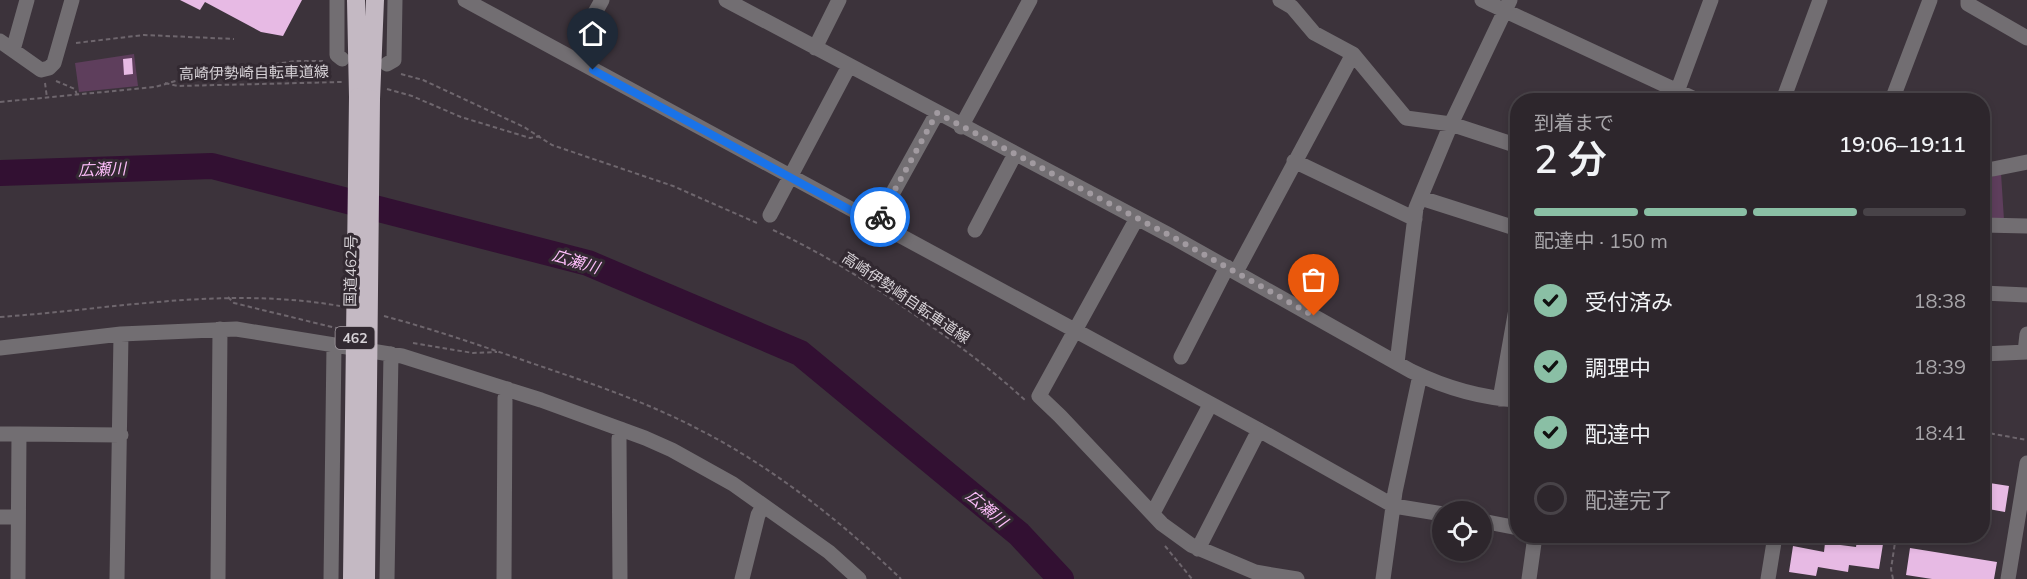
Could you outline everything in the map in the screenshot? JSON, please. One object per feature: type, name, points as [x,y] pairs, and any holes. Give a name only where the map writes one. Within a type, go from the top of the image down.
[{"type":"highway","name":"国道462号","points":[[356,0],[371,95],[366,579]]},
{"type":"highway","name":"国道462号","points":[[352,579],[375,0]]},
{"type":"street","points":[[14,50],[27,0]]},
{"type":"street","points":[[0,41],[42,73],[54,63],[72,0]]},
{"type":"street","points":[[336,61],[337,0]]},
{"type":"street","points":[[391,69],[394,60],[395,0]]},
{"type":"street","points":[[592,18],[602,0]]},
{"type":"street","points":[[726,0],[961,127],[1137,218],[1420,375],[1464,392],[1510,400]]},
{"type":"street","points":[[815,48],[839,0]]},
{"type":"street","points":[[961,127],[1030,0]]},
{"type":"street","points":[[1482,0],[1508,5],[1670,93]]},
{"type":"street","points":[[1677,93],[1711,0]]},
{"type":"street","points":[[1786,93],[1820,0]]},
{"type":"street","points":[[1895,93],[1930,0]]},
{"type":"street","points":[[1968,0],[1968,4],[2027,38]]},
{"type":"street","points":[[472,2],[876,224],[1259,430],[1394,506],[1432,512]]},
{"type":"street","points":[[1290,2],[1314,33],[1353,54],[1406,118],[1451,124],[1510,143]]},
{"type":"street","points":[[1397,363],[1416,208],[1451,124],[1508,5]]},
{"type":"street","points":[[1181,357],[1353,54]]},
{"type":"street","points":[[769,224],[849,66]]},
{"type":"street","points":[[876,224],[937,113]]},
{"type":"street","points":[[975,230],[1015,154]]},
{"type":"street","points":[[1294,161],[1415,219]]},
{"type":"street","points":[[1990,170],[2027,162]]},
{"type":"street","points":[[1421,198],[1510,226]]},
{"type":"street","points":[[1137,218],[1039,396],[1162,524],[1198,549],[1255,572],[1297,579]]},
{"type":"street","points":[[1990,225],[2027,226]]},
{"type":"street","points":[[1990,293],[2027,295]]},
{"type":"street","points":[[218,579],[220,329]]},
{"type":"street","points":[[0,348],[121,334],[236,329],[391,354],[508,389],[645,438],[704,467],[835,557],[859,579]]},
{"type":"street","points":[[117,579],[121,334]]},
{"type":"street","points":[[1990,354],[2026,352],[2027,334]]},
{"type":"street","points":[[1500,399],[1510,343]]},
{"type":"street","points":[[331,579],[334,345]]},
{"type":"street","points":[[387,579],[391,354]]},
{"type":"street","points":[[1383,579],[1395,492],[1420,375]]},
{"type":"street","points":[[504,579],[505,398],[508,389]]},
{"type":"street","points":[[1153,513],[1210,405]]},
{"type":"street","points":[[620,579],[619,439],[621,429]]},
{"type":"street","points":[[1198,549],[1259,430]]},
{"type":"street","points":[[0,434],[121,435]]},
{"type":"street","points":[[18,579],[19,434]]},
{"type":"street","points":[[2008,579],[2022,525],[2027,463]]},
{"type":"street","points":[[742,579],[758,516],[763,506]]},
{"type":"street","points":[[0,517],[18,517]]},
{"type":"street","points":[[1492,523],[1510,526]]},
{"type":"street","points":[[1529,579],[1534,543]]},
{"type":"street","points":[[1768,579],[1774,543]]},
{"type":"path","points":[[58,45],[144,35],[234,39]]},
{"type":"path","name":"高崎伊勢崎自転車道線","points":[[0,102],[155,87],[193,76],[296,61],[336,61]]},
{"type":"path","name":"高崎伊勢崎自転車道線","points":[[391,69],[423,80],[524,127],[552,145],[672,186],[769,224],[868,282],[961,345],[1029,404]]},
{"type":"path","points":[[42,73],[75,89],[77,95]]},
{"type":"path","points":[[42,73],[47,98]]},
{"type":"path","name":"高崎伊勢崎自転車道線","points":[[165,83],[178,86],[344,82]]},
{"type":"path","name":"高崎伊勢崎自転車道線","points":[[371,95],[404,93],[461,117],[530,138],[540,136]]},
{"type":"path","points":[[0,316],[159,300],[228,297]]},
{"type":"path","points":[[1990,433],[2027,440]]},
{"type":"path","points":[[1159,539],[1192,579]]},
{"type":"path","points":[[1893,579],[1891,569],[1895,543]]},
{"type":"shaded area","points":[[134,54],[138,86],[79,92],[75,63]]},
{"type":"shaded area","points":[[2001,173],[2004,220],[1990,219],[1990,178]]},
{"type":"building","points":[[180,0],[302,0],[283,36],[261,32],[205,2],[200,10]]},
{"type":"building","points":[[132,58],[133,74],[124,75],[123,59]]},
{"type":"building","points":[[1990,483],[2009,486],[2005,512],[1990,509]]},
{"type":"building","points":[[1825,543],[1856,547],[1857,543],[1883,544],[1879,569],[1849,565],[1848,572],[1818,567],[1816,576],[1789,572],[1793,546],[1824,552]]},
{"type":"building","points":[[1910,548],[1997,562],[1994,579],[1932,579],[1906,575]]},
{"type":"waterway","name":"広瀬川","points":[[0,173],[212,166],[588,263],[800,353],[1019,534],[1061,579]]},
{"type":"way so far","points":[[880,217],[937,113],[1171,236],[1314,316]]},
{"type":"route","points":[[593,70],[876,224],[880,217]]}]
